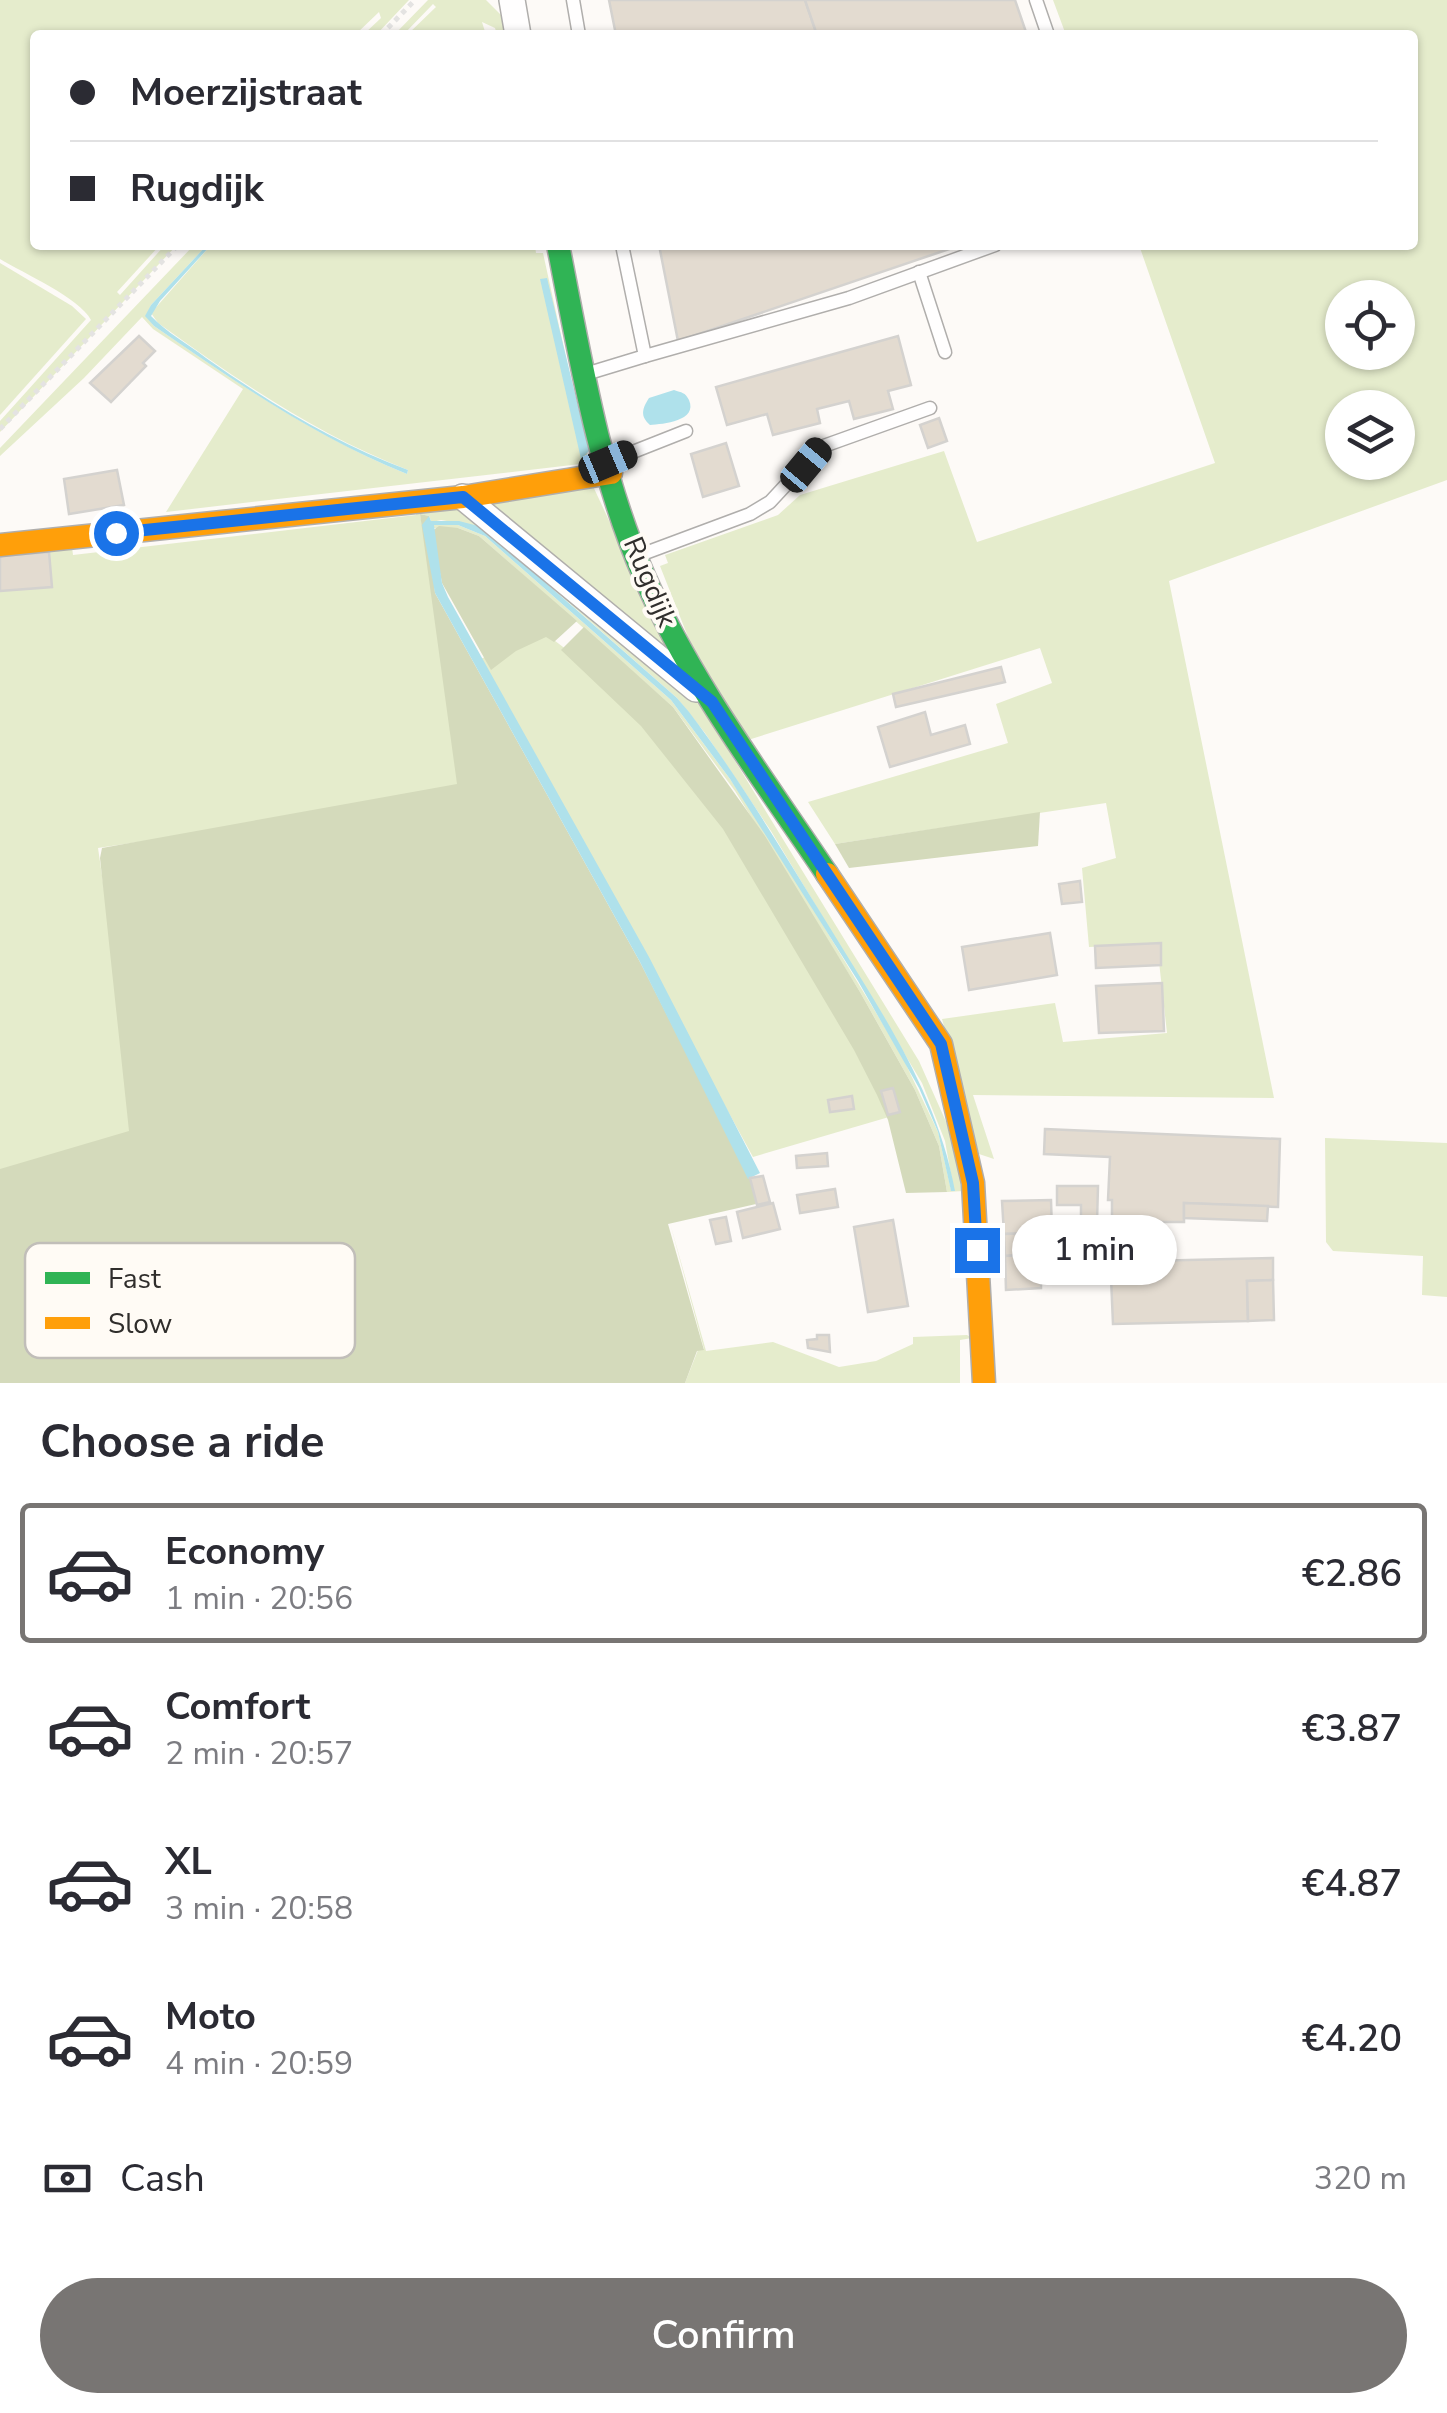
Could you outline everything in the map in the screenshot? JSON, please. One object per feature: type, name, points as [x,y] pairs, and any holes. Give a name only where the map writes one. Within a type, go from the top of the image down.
[{"type":"street","points":[[512,0],[517,30]]},
{"type":"street","name":"Rugdijk","points":[[559,250],[609,467],[637,556],[677,644],[941,1044],[973,1183],[984,1383]]},
{"type":"street","points":[[0,546],[463,497],[609,467]]},
{"type":"street","points":[[463,497],[712,702]]},
{"type":"lane","points":[[572,0],[578,30]]},
{"type":"lane","points":[[1036,0],[1046,30]]},
{"type":"lane","points":[[623,250],[645,356]]},
{"type":"lane","points":[[585,374],[848,298],[981,250]]},
{"type":"lane","points":[[919,272],[946,352]]},
{"type":"lane","points":[[637,556],[760,508],[821,446],[930,408]]},
{"type":"lane","points":[[609,467],[686,431]]},
{"type":"path","points":[[386,30],[415,0]]},
{"type":"path","points":[[0,430],[173,250]]},
{"type":"green space","points":[[0,0],[409,0],[381,30],[368,30],[381,18],[379,12],[360,30],[30,30],[30,250],[155,250],[117,292],[120,295],[160,250],[172,250],[0,432],[0,421],[91,320],[75,303],[0,259]]},
{"type":"green space","points":[[428,0],[486,0],[503,17],[506,30],[496,30],[482,22],[484,30],[412,30],[436,7],[433,4],[408,30],[399,30]]},
{"type":"green space","points":[[1053,0],[1447,0],[1447,480],[1169,581],[1274,1098],[973,1095],[994,1159],[979,1154],[942,1019],[1055,1003],[1063,1042],[1167,1033],[1157,944],[1089,947],[1082,868],[1116,858],[1106,803],[835,844],[808,802],[1008,743],[996,704],[1052,683],[1040,648],[748,740],[692,647],[660,566],[668,563],[665,555],[778,515],[800,495],[944,451],[977,542],[1215,463],[1141,250],[1418,250],[1418,30],[1064,30]]},
{"type":"green space","points":[[189,250],[202,250],[151,305],[146,316],[154,326],[308,425],[407,474],[408,470],[341,440],[278,405],[158,323],[151,313],[207,250],[536,250],[543,253],[589,463],[166,512],[243,389],[153,329],[142,317],[84,378],[0,456],[0,448]]},
{"type":"green space","points":[[0,263],[72,306],[86,319],[0,415]]},
{"type":"green space","points":[[592,484],[674,660],[486,500]]},
{"type":"green space","points":[[429,504],[462,511],[492,528],[702,707],[919,1061],[947,1124],[963,1191],[947,1192],[939,1146],[915,1090],[860,992],[735,791],[673,707],[479,536],[458,528],[434,528],[429,516],[420,514],[468,793],[98,848],[142,1150],[0,1176],[0,563],[50,557],[49,552],[0,556],[0,552]],"holes":[[[418,507],[416,515],[73,555],[72,547]],[[432,522],[482,527],[677,698],[705,733],[771,831],[922,1083],[945,1141],[954,1191],[938,1132],[901,1054],[766,831],[671,700],[485,536],[458,525]]]},
{"type":"green space","points":[[420,514],[429,516],[435,593],[640,962],[750,1178],[756,1204],[668,1224],[704,1350],[697,1351],[685,1383],[0,1383],[0,1169],[129,1131],[102,848],[457,784]]},
{"type":"green space","points":[[439,526],[479,536],[577,621],[554,642],[546,637],[516,651],[491,670],[442,583],[432,531]]},
{"type":"green space","points":[[584,627],[673,707],[765,836],[915,1090],[939,1146],[947,1192],[906,1193],[888,1120],[877,1095],[723,829],[641,726],[561,650]]},
{"type":"green space","points":[[546,634],[634,701],[659,725],[873,1050],[906,1112],[753,1157],[480,659]]},
{"type":"green space","points":[[1040,812],[1038,846],[849,868],[835,844]]},
{"type":"green space","points":[[1325,1138],[1447,1143],[1447,1297],[1422,1295],[1423,1256],[1333,1251],[1326,1242]]},
{"type":"green space","points":[[670,1223],[706,1351],[773,1342],[839,1367],[876,1361],[913,1344],[913,1337],[967,1335],[972,1338],[960,1340],[960,1383],[685,1383],[698,1350],[704,1349]]},
{"type":"water","points":[[206,250],[151,316],[279,406],[329,435],[408,470],[407,474],[340,443],[215,368],[154,326],[145,316],[151,305]]},
{"type":"water","points":[[547,278],[589,451],[581,459],[540,279]]},
{"type":"water","points":[[674,390],[688,397],[689,413],[678,420],[650,425],[643,412],[649,398]]},
{"type":"water","points":[[429,516],[431,521],[459,521],[482,527],[689,712],[761,816],[904,1052],[935,1119],[955,1191],[951,1191],[938,1132],[919,1088],[858,981],[730,779],[671,700],[485,536],[458,525],[434,525],[442,583],[448,597],[649,957],[760,1173],[748,1179],[640,962],[435,593],[422,525]]},
{"type":"building","points":[[609,0],[805,0],[815,30],[615,30]]},
{"type":"building","points":[[805,0],[1015,0],[1025,30],[815,30]]},
{"type":"building","points":[[660,250],[946,250],[678,341]]},
{"type":"building","points":[[139,336],[155,351],[111,402],[90,383]]},
{"type":"building","points":[[898,336],[911,385],[888,391],[893,409],[854,419],[849,401],[817,409],[820,423],[773,435],[767,414],[727,425],[716,387]]},
{"type":"building","points":[[939,418],[947,441],[928,448],[920,425]]},
{"type":"building","points":[[726,443],[739,486],[703,497],[691,454]]},
{"type":"building","points":[[117,470],[124,505],[69,514],[64,479]]},
{"type":"building","points":[[49,552],[52,587],[0,591],[0,556]]},
{"type":"building","points":[[1001,667],[1005,682],[896,707],[893,694]]},
{"type":"building","points":[[925,712],[931,735],[965,725],[970,744],[890,767],[878,727]]},
{"type":"building","points":[[1080,881],[1082,902],[1062,904],[1059,884]]},
{"type":"building","points":[[1050,933],[1057,975],[969,990],[962,947]]},
{"type":"building","points":[[1161,943],[1161,965],[1096,968],[1095,946]]},
{"type":"building","points":[[1162,983],[1164,1031],[1099,1033],[1096,986]]},
{"type":"building","points":[[893,1088],[900,1112],[888,1115],[881,1091]]},
{"type":"building","points":[[852,1096],[854,1109],[830,1112],[828,1100]]},
{"type":"building","points":[[1045,1129],[1280,1139],[1278,1207],[1184,1203],[1184,1222],[1112,1222],[1112,1200],[1108,1200],[1110,1157],[1044,1154]]},
{"type":"building","points":[[827,1153],[828,1166],[797,1168],[796,1156]]},
{"type":"building","points":[[763,1176],[770,1202],[757,1205],[750,1178]]},
{"type":"building","points":[[1057,1186],[1098,1186],[1097,1222],[1081,1222],[1081,1205],[1057,1205]]},
{"type":"building","points":[[835,1189],[838,1207],[800,1213],[797,1195]]},
{"type":"building","points":[[1051,1200],[1052,1232],[1004,1234],[1002,1201]]},
{"type":"building","points":[[773,1203],[780,1229],[743,1238],[737,1212]]},
{"type":"building","points":[[1184,1203],[1268,1206],[1267,1221],[1184,1218]]},
{"type":"building","points":[[726,1217],[731,1241],[716,1244],[710,1220]]},
{"type":"building","points":[[893,1220],[908,1306],[868,1312],[854,1227]]},
{"type":"building","points":[[1077,1222],[1097,1222],[1097,1260],[1076,1260]]},
{"type":"building","points":[[1054,1232],[1055,1243],[1064,1242],[1064,1253],[1005,1256],[1004,1234]]},
{"type":"building","points":[[1064,1253],[1063,1263],[1273,1258],[1273,1280],[1247,1281],[1248,1321],[1113,1324],[1111,1278],[1041,1281],[1041,1288],[1006,1290],[1005,1256]]},
{"type":"building","points":[[1273,1280],[1274,1320],[1248,1321],[1247,1281]]},
{"type":"building","points":[[817,1335],[829,1335],[830,1352],[808,1348],[807,1340],[817,1339]]},
{"type":"traffic: fast","points":[[559,250],[602,454],[644,576],[705,692],[827,874]]},
{"type":"traffic: slow","points":[[0,545],[463,497],[611,473]]},
{"type":"traffic: slow","points":[[827,874],[941,1044],[973,1183],[984,1383]]},
{"type":"route","points":[[116,533],[463,497],[712,702],[941,1044],[973,1183],[977,1250]]}]
